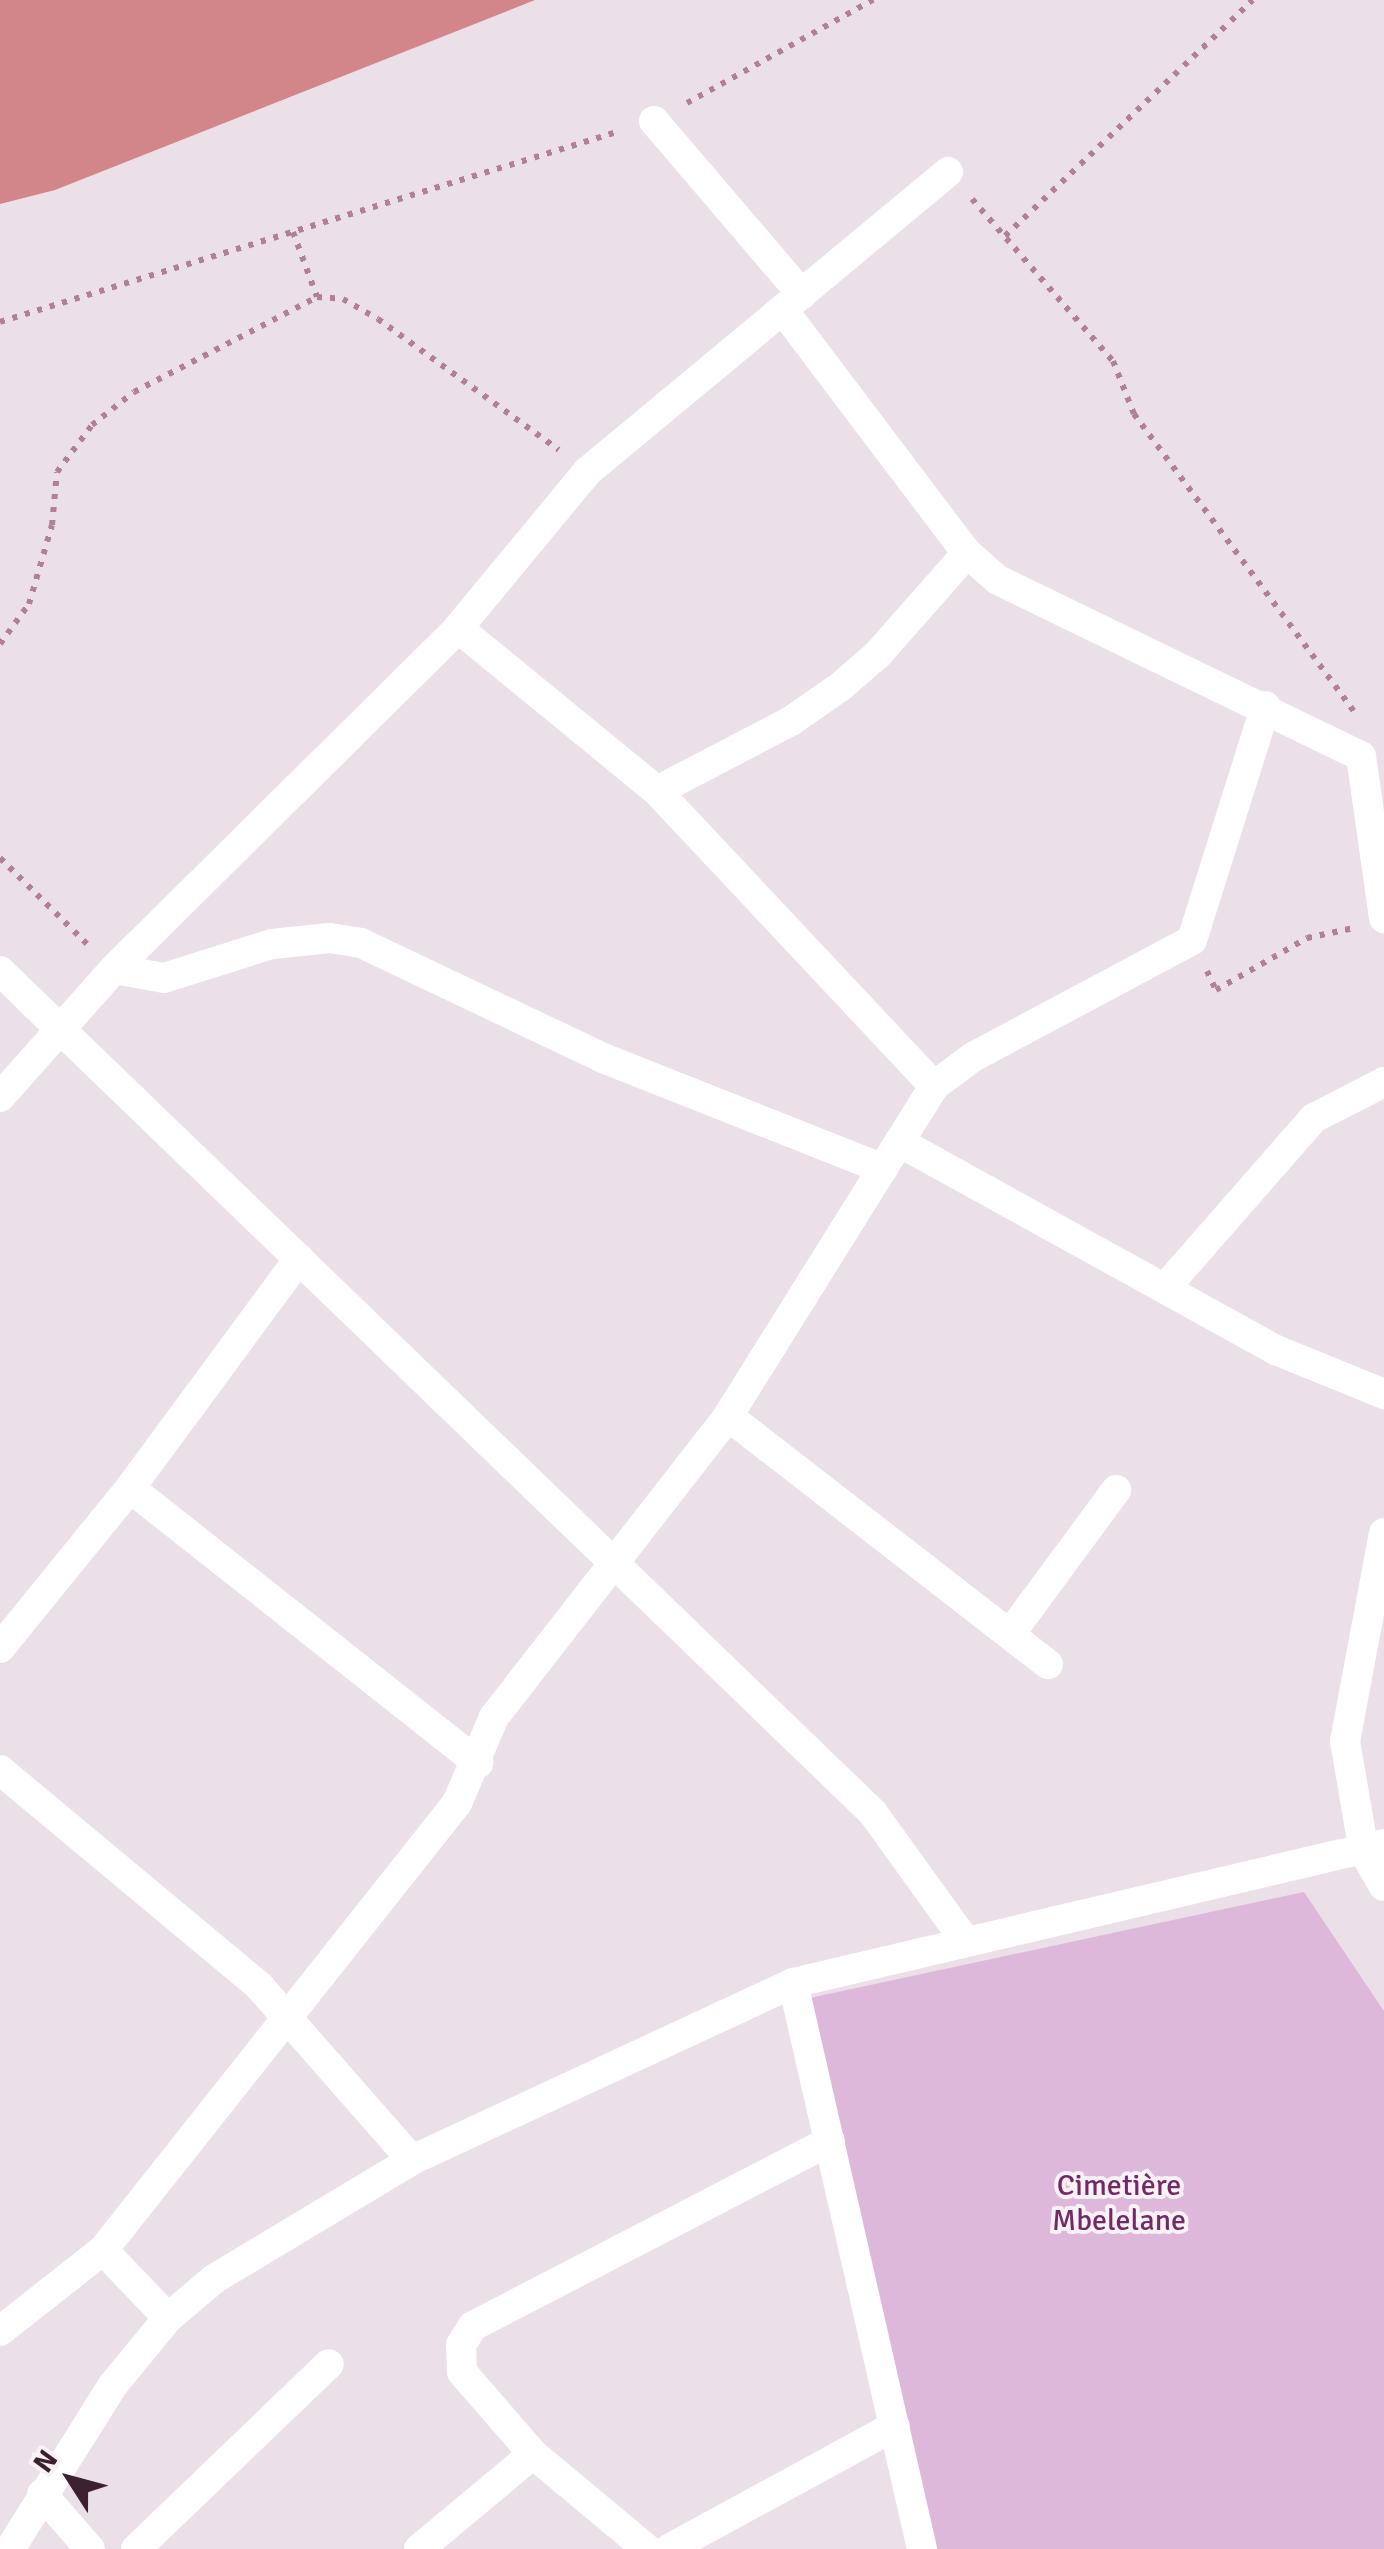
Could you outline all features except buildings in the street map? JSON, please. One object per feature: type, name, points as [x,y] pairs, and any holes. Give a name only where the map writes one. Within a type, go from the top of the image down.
[{"type":"street","points":[[654,121],[793,302],[967,552],[1031,599],[1372,752],[1367,836],[1374,922]]},
{"type":"street","points":[[0,1097],[114,969],[458,628],[588,471],[948,172]]},
{"type":"street","points":[[657,791],[790,720],[840,686],[878,654],[967,552]]},
{"type":"street","points":[[458,628],[657,791],[934,1086]]},
{"type":"street","points":[[0,2331],[103,2250],[290,2019],[456,1804],[478,1763],[494,1717],[618,1564],[728,1416],[934,1086],[973,1057],[1192,940],[1266,706]]},
{"type":"street","points":[[114,969],[164,978],[272,944],[330,938],[361,944],[603,1058],[883,1170]]},
{"type":"street","points":[[0,971],[874,1813],[964,1938]]},
{"type":"street","points":[[1165,1288],[1314,1118],[1384,1082]]},
{"type":"street","points":[[899,1142],[1276,1350],[1384,1394]]},
{"type":"street","points":[[0,1648],[130,1488],[299,1259]]},
{"type":"street","points":[[728,1416],[1048,1664]]},
{"type":"street","points":[[130,1488],[478,1763]]},
{"type":"street","points":[[1010,1634],[1116,1490]]},
{"type":"street","points":[[1384,1533],[1345,1741],[1349,1796],[1374,1848],[1384,1886]]},
{"type":"street","points":[[0,1770],[260,1986],[412,2160]]},
{"type":"street","points":[[10,2549],[112,2385],[168,2318],[214,2279],[412,2160],[793,1983],[964,1938],[1374,1848]]},
{"type":"street","points":[[793,1983],[922,2549]]},
{"type":"street","points":[[647,2549],[533,2454],[462,2372],[461,2345],[473,2326],[830,2142]]},
{"type":"street","points":[[103,2250],[168,2318]]},
{"type":"street","points":[[136,2549],[328,2364]]},
{"type":"street","points":[[669,2549],[895,2426]]},
{"type":"street","points":[[419,2549],[533,2454]]},
{"type":"street","points":[[42,2494],[90,2549]]},
{"type":"path","points":[[0,322],[654,121],[873,0]]},
{"type":"path","points":[[1005,236],[1253,0]]},
{"type":"path","points":[[948,172],[1113,360],[1134,414],[1352,702],[1372,752]]},
{"type":"path","points":[[293,232],[317,297]]},
{"type":"path","points":[[0,644],[29,604],[52,525],[57,472],[92,426],[134,392],[317,297],[343,299],[378,319],[588,471]]},
{"type":"path","points":[[0,858],[114,969]]},
{"type":"path","points":[[1192,940],[1216,990],[1307,938],[1374,922]]},
{"type":"green space","name":"Cimetière Mbelelane","points":[[1304,1892],[1384,2011],[1384,2549],[923,2549],[805,1999]]},
{"type":"shaded area","points":[[0,0],[535,0],[55,190],[0,204]]}]
